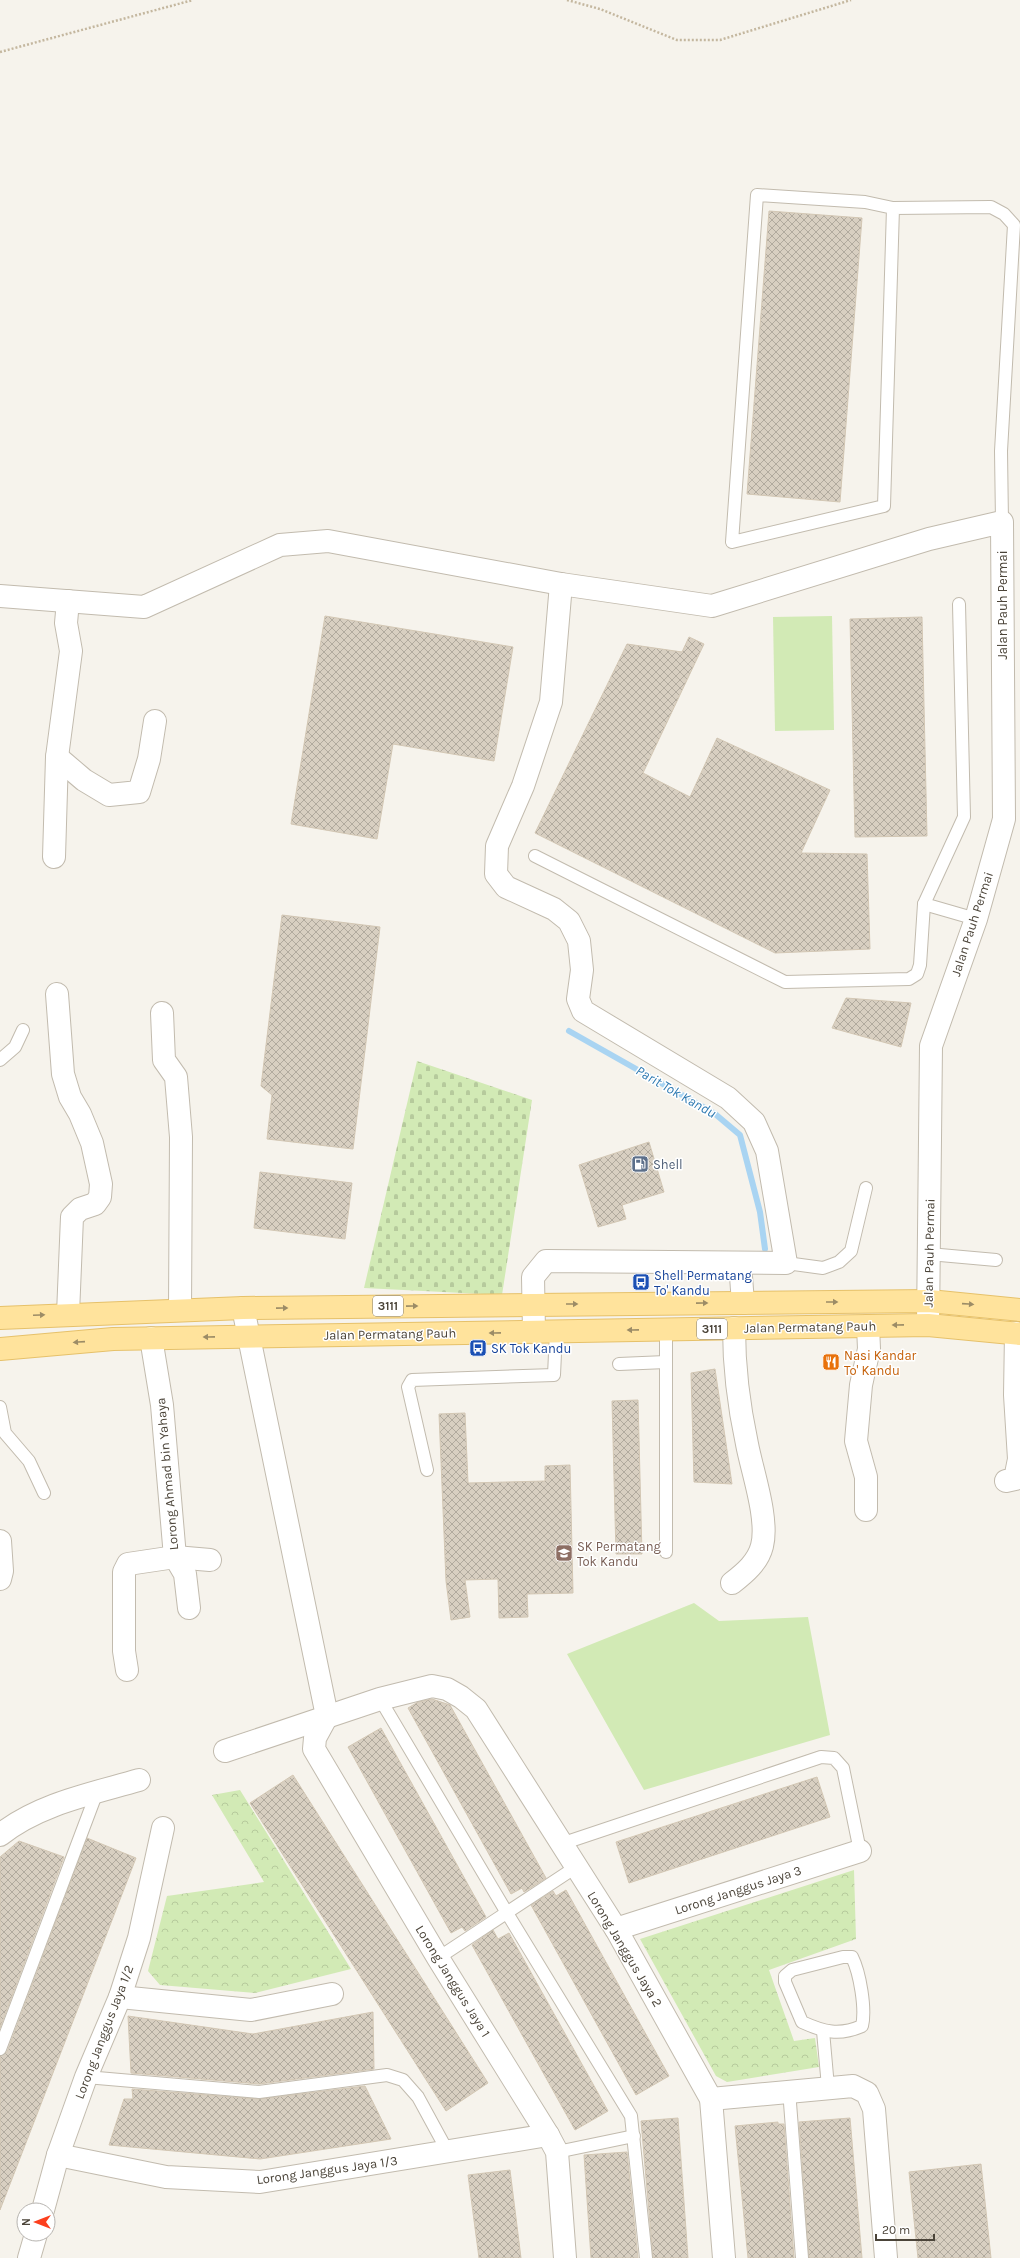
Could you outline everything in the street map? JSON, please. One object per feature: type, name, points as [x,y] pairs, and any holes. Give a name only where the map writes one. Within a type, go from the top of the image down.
[{"type":"main road","name":"Jalan Permatang Pauh","points":[[0,1318],[68,1314],[243,1308],[533,1304],[929,1301],[1020,1310]]},
{"type":"main road","name":"Jalan Permatang Pauh","points":[[0,1349],[113,1339],[734,1328],[928,1325],[1018,1333]]},
{"type":"street","points":[[0,596],[144,607],[280,546],[328,541],[561,584],[712,606],[929,539],[1002,522]]},
{"type":"street","name":"Jalan Pauh Permai","points":[[928,1325],[931,1046],[976,919],[1004,819],[1002,522]]},
{"type":"street","points":[[534,1332],[533,1277],[546,1262],[786,1263],[767,1150],[754,1122],[728,1098],[584,1011],[578,999],[582,970],[579,941],[569,921],[554,909],[506,887],[496,874],[497,846],[524,786],[551,702],[561,584]]},
{"type":"street","points":[[54,857],[57,757],[71,651],[66,623],[68,601]]},
{"type":"street","points":[[57,757],[84,780],[109,795],[139,792],[150,759],[155,721]]},
{"type":"street","points":[[57,994],[63,1074],[70,1097],[80,1114],[92,1144],[101,1184],[100,1197],[95,1204],[80,1209],[72,1217],[68,1314]]},
{"type":"street","points":[[162,1013],[164,1060],[176,1077],[181,1137],[180,1310]]},
{"type":"street","points":[[740,1263],[743,1303]]},
{"type":"street","points":[[243,1308],[328,1716]]},
{"type":"street","points":[[866,1510],[866,1476],[856,1441],[861,1385],[869,1349],[868,1326]]},
{"type":"street","points":[[732,1583],[749,1570],[759,1552],[762,1546],[764,1524],[746,1442],[734,1356],[734,1328]]},
{"type":"street","points":[[1006,1481],[1015,1479],[1019,1459],[1015,1395],[1018,1333]]},
{"type":"street","name":"Lorong Ahmad bin Yahaya","points":[[151,1338],[162,1405],[166,1473],[175,1557],[185,1574],[189,1608]]},
{"type":"street","points":[[0,1541],[2,1571],[0,1579]]},
{"type":"street","points":[[127,1670],[124,1644],[124,1572],[128,1564],[137,1561],[175,1557],[210,1560]]},
{"type":"street","name":"Lorong Janggus Jaya 2","points":[[380,1699],[432,1686],[452,1692],[476,1709],[616,1929],[711,2099],[724,2258]]},
{"type":"street","points":[[225,1751],[380,1699]]},
{"type":"street","name":"Lorong Janggus Jaya 1","points":[[328,1716],[315,1738],[314,1748],[438,1958],[552,2143],[566,2258]]},
{"type":"street","points":[[0,1835],[16,1822],[34,1813],[138,1780]]},
{"type":"street","name":"Lorong Janggus Jaya 1/2","points":[[44,2202],[58,2155],[86,2077],[120,1997],[139,1938],[163,1828]]},
{"type":"street","name":"Lorong Janggus Jaya 3","points":[[616,1929],[860,1851]]},
{"type":"street","points":[[120,1997],[250,2010],[332,1994]]},
{"type":"street","points":[[711,2099],[789,2090],[853,2086],[867,2093],[874,2109],[886,2258]]},
{"type":"street","name":"Lorong Janggus Jaya 1/3","points":[[58,2155],[166,2177],[260,2182],[448,2152],[552,2143]]},
{"type":"street","points":[[29,2258],[34,2242]]},
{"type":"lane","points":[[893,208],[884,506],[732,542],[757,195],[865,202],[893,208],[991,207],[1004,214],[1014,225],[1002,451],[1002,522]]},
{"type":"lane","points":[[535,856],[785,982],[909,978],[917,974],[920,965],[924,904],[964,818],[959,604]]},
{"type":"lane","points":[[924,904],[976,919]]},
{"type":"lane","points":[[0,1060],[15,1047],[23,1030]]},
{"type":"lane","points":[[786,1263],[823,1268],[839,1262],[851,1250],[866,1188]]},
{"type":"lane","points":[[929,1254],[996,1260]]},
{"type":"lane","points":[[666,1330],[666,1552]]},
{"type":"lane","points":[[427,1470],[408,1386],[412,1380],[554,1375],[556,1332]]},
{"type":"lane","points":[[619,1364],[666,1362]]},
{"type":"lane","points":[[0,1407],[5,1433],[29,1461],[44,1493]]},
{"type":"lane","points":[[380,1699],[507,1913],[631,2116],[646,2258]]},
{"type":"lane","points":[[561,1844],[821,1757],[834,1758],[843,1768],[860,1851]]},
{"type":"lane","points":[[0,2049],[97,1792]]},
{"type":"lane","points":[[438,1958],[576,1867]]},
{"type":"lane","points":[[843,1957],[852,1957],[857,1966],[864,2017],[862,2026],[848,2032],[823,2032],[802,2022],[785,1982],[785,1976],[792,1970],[843,1957]]},
{"type":"lane","points":[[823,2032],[828,2087]]},
{"type":"lane","points":[[86,2077],[258,2092],[387,2075],[403,2080],[418,2097],[448,2152]]},
{"type":"lane","points":[[789,2090],[802,2258]]},
{"type":"lane","points":[[552,2143],[634,2136]]},
{"type":"path","points":[[0,52],[193,0]]},
{"type":"path","points":[[567,0],[600,9],[676,40],[720,40],[851,0]]},
{"type":"green space","points":[[832,616],[834,730],[775,731],[773,617]]},
{"type":"green space","points":[[417,1061],[532,1100],[502,1295],[364,1288]]},
{"type":"green space","points":[[694,1603],[719,1621],[808,1617],[830,1735],[644,1790],[567,1654]]},
{"type":"green space","points":[[240,1790],[351,1969],[255,1993],[160,1985],[148,1971],[167,1896],[264,1882],[212,1795]]},
{"type":"green space","points":[[854,1870],[856,1939],[769,1970],[794,2041],[815,2038],[819,2067],[727,2082],[716,2076],[640,1939]]},
{"type":"building","points":[[769,211],[862,218],[840,502],[747,494]]},
{"type":"building","points":[[325,616],[513,647],[494,761],[393,744],[377,839],[291,824]]},
{"type":"building","points":[[922,617],[927,836],[855,837],[850,619]]},
{"type":"building","points":[[689,637],[704,644],[643,773],[690,797],[717,738],[830,790],[801,853],[867,854],[870,949],[775,953],[535,833],[627,644],[682,652]]},
{"type":"building","points":[[282,915],[380,927],[353,1149],[267,1139],[272,1095],[261,1086]]},
{"type":"building","points":[[846,998],[911,1003],[901,1047],[832,1028]]},
{"type":"building","points":[[649,1142],[664,1192],[622,1205],[626,1219],[598,1227],[579,1165]]},
{"type":"building","points":[[260,1172],[352,1183],[345,1239],[254,1228]]},
{"type":"building","points":[[715,1369],[732,1484],[694,1482],[691,1373]]},
{"type":"building","points":[[638,1400],[642,1554],[616,1554],[612,1401]]},
{"type":"building","points":[[465,1413],[468,1483],[545,1481],[545,1466],[570,1465],[573,1593],[527,1594],[528,1617],[499,1618],[498,1579],[465,1580],[470,1617],[451,1620],[446,1581],[439,1414]]},
{"type":"building","points":[[432,1699],[450,1705],[546,1878],[524,1892],[522,1888],[511,1894],[408,1708],[418,1702]]},
{"type":"building","points":[[381,1728],[486,1917],[465,1931],[462,1927],[451,1933],[348,1747]]},
{"type":"building","points":[[293,1775],[488,2083],[446,2111],[250,1803]]},
{"type":"building","points":[[817,1777],[830,1817],[629,1883],[616,1842]]},
{"type":"building","points":[[87,1838],[136,1858],[0,2210],[0,2056],[7,2052]]},
{"type":"building","points":[[19,1841],[64,1857],[0,2028],[0,1857]]},
{"type":"building","points":[[566,1890],[669,2076],[636,2095],[531,1905],[553,1891],[556,1896]]},
{"type":"building","points":[[493,1930],[498,1939],[509,1933],[608,2111],[575,2130],[472,1945]]},
{"type":"building","points":[[373,2012],[374,2069],[259,2084],[131,2073],[128,2016],[253,2034]]},
{"type":"building","points":[[365,2086],[391,2139],[260,2159],[109,2145],[124,2099],[133,2099],[132,2089],[259,2099]]},
{"type":"building","points":[[678,2118],[688,2258],[653,2258],[641,2121]]},
{"type":"building","points":[[850,2118],[862,2258],[809,2258],[799,2122]]},
{"type":"building","points":[[778,2122],[778,2124],[784,2124],[794,2258],[748,2258],[735,2126]]},
{"type":"building","points":[[627,2152],[638,2258],[591,2258],[584,2155]]},
{"type":"building","points":[[981,2164],[991,2258],[918,2258],[909,2172]]},
{"type":"building","points":[[510,2170],[521,2258],[479,2258],[468,2175]]},
{"type":"waterway","name":"Parit Tok Kandu","points":[[569,1031],[714,1113],[740,1135],[760,1212],[765,1249]]},
{"type":"place","name":"Shell","points":[[640,1164]]},
{"type":"place","name":"Shell Permatang To' Kandu","points":[[641,1282]]},
{"type":"place","name":"SK Tok Kandu","points":[[478,1348]]},
{"type":"place","name":"Nasi Kandar To' Kandu","points":[[831,1362]]},
{"type":"place","name":"SK Permatang Tok Kandu","points":[[564,1553]]}]
